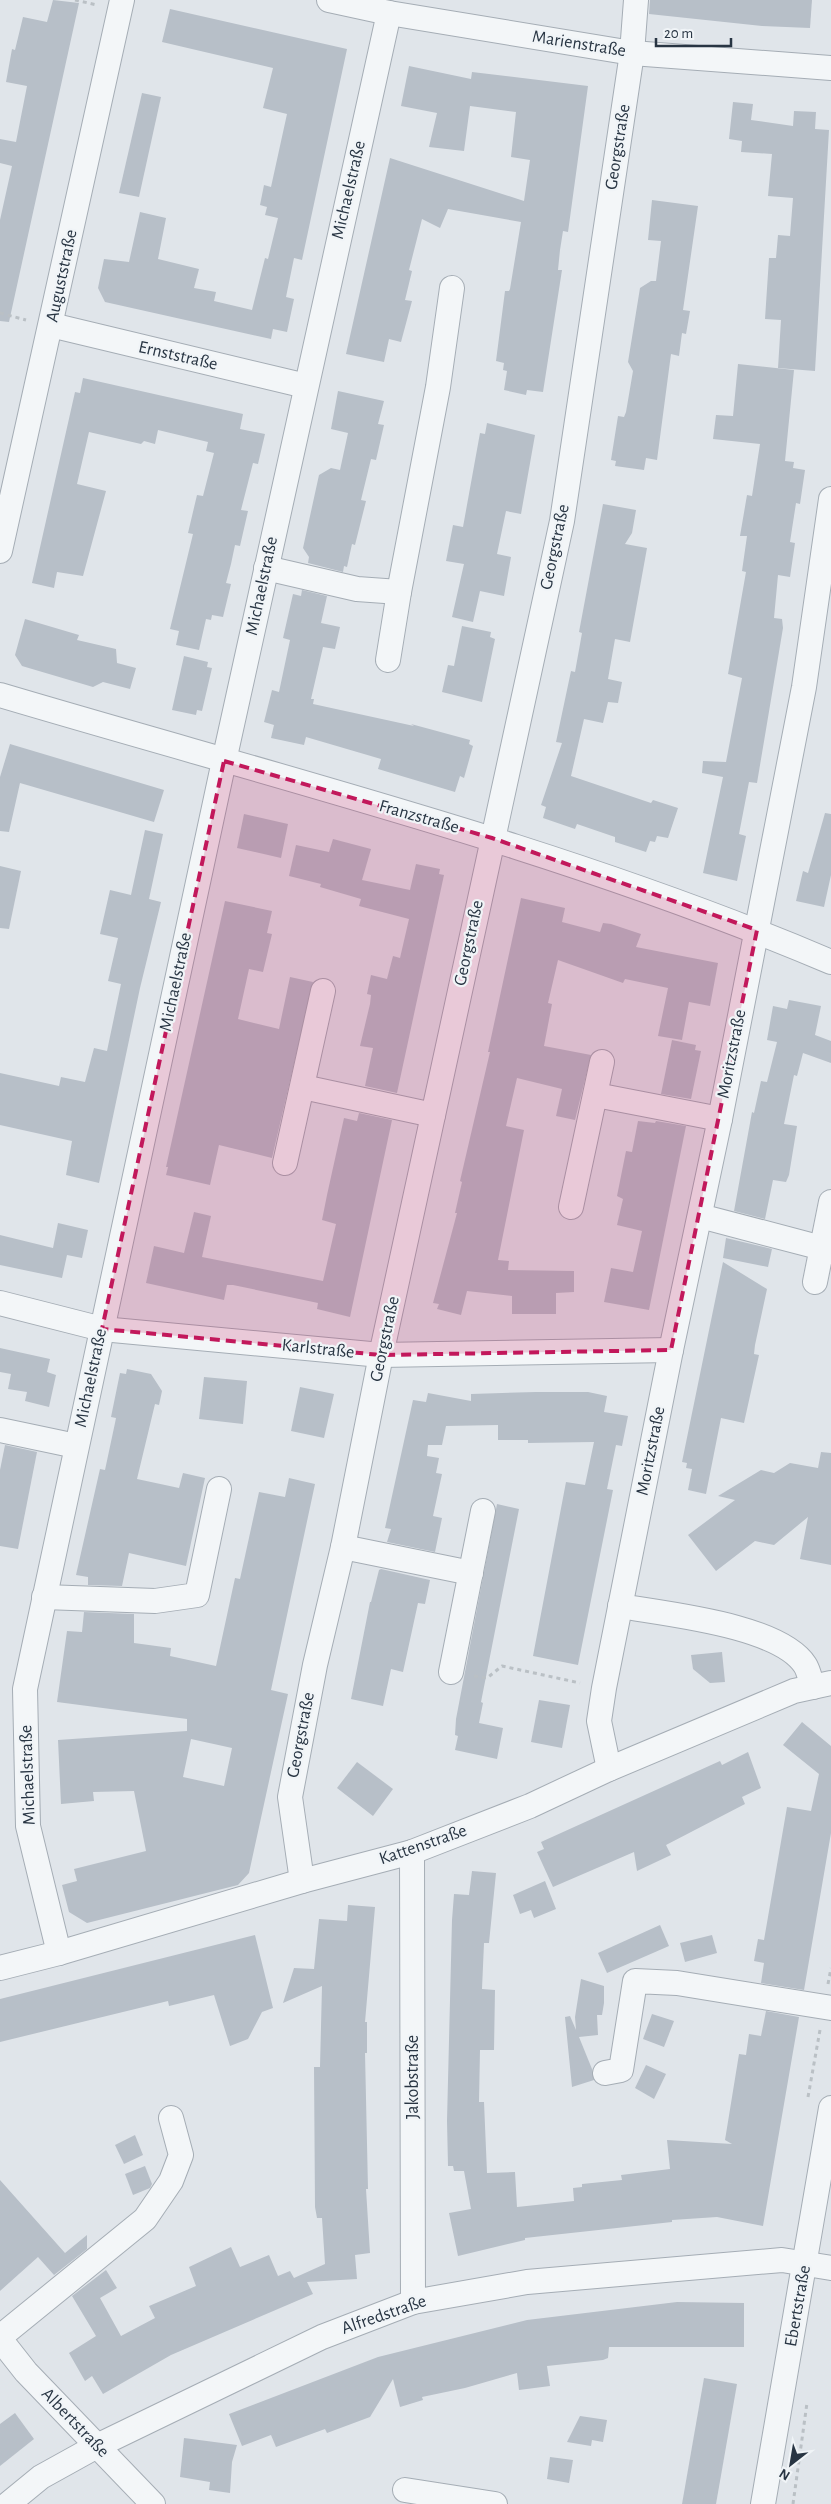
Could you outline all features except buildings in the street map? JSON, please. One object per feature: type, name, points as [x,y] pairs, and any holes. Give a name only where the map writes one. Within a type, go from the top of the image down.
[{"type":"street","name":"Auguststraße","points":[[0,551],[122,0]]},
{"type":"street","name":"Marienstraße","points":[[329,0],[389,13],[632,52],[831,68]]},
{"type":"street","name":"Georgstraße","points":[[302,1881],[290,1797],[315,1665],[343,1547],[381,1356],[562,521],[632,52],[636,0]]},
{"type":"street","name":"Michaelstraße","points":[[59,1953],[28,1826],[24,1689],[266,568],[389,13]]},
{"type":"street","points":[[388,660],[438,387],[452,288]]},
{"type":"street","name":"Ernststraße","points":[[51,325],[306,386]]},
{"type":"street","name":"Moritzstraße","points":[[610,1769],[598,1721],[670,1350],[720,1119],[804,687],[831,507]]},
{"type":"street","points":[[266,568],[357,589],[399,592]]},
{"type":"street","name":"Franzstraße","points":[[0,695],[492,838],[757,930],[831,962]]},
{"type":"street","points":[[285,1163],[323,991]]},
{"type":"street","points":[[571,1207],[602,1062]]},
{"type":"street","points":[[303,1087],[433,1115]]},
{"type":"street","points":[[596,1095],[720,1119]]},
{"type":"street","points":[[815,1282],[831,1202]]},
{"type":"street","points":[[700,1216],[822,1248]]},
{"type":"street","name":"Karlstraße","points":[[0,1303],[102,1328],[381,1356],[670,1350]]},
{"type":"street","points":[[0,1430],[76,1446]]},
{"type":"street","points":[[44,1597],[155,1601],[197,1595],[219,1489]]},
{"type":"street","points":[[451,1672],[483,1511]]},
{"type":"street","points":[[343,1547],[471,1573]]},
{"type":"street","points":[[620,1606],[752,1632],[783,1646],[805,1665],[822,1685]]},
{"type":"street","name":"Kattenstraße","points":[[0,1968],[59,1953],[302,1881],[412,1852],[530,1806],[610,1769],[794,1691],[822,1685]]},
{"type":"street","name":"Jakobstraße","points":[[412,1852],[413,2302]]},
{"type":"street","points":[[605,2073],[621,2070],[635,1981],[677,1983],[831,2008]]},
{"type":"street","name":"Ebertstraße","points":[[763,2504],[806,2263],[831,2108]]},
{"type":"street","points":[[0,2338],[145,2219],[172,2181],[181,2155],[171,2118]]},
{"type":"street","name":"Alfredstraße","points":[[8,2504],[41,2477],[97,2446],[322,2337],[413,2302],[528,2282],[782,2260],[831,2268]]},
{"type":"street","name":"Albertstraße","points":[[0,2338],[26,2372],[153,2504]]},
{"type":"street","points":[[405,2490],[495,2504]]},
{"type":"path","points":[[451,1672],[487,1678],[502,1666],[604,1688]]},
{"type":"path","points":[[793,2504],[808,2397]]},
{"type":"highlighted area","points":[[224,761],[492,838],[757,930],[671,1350],[381,1355],[102,1329]]}]
